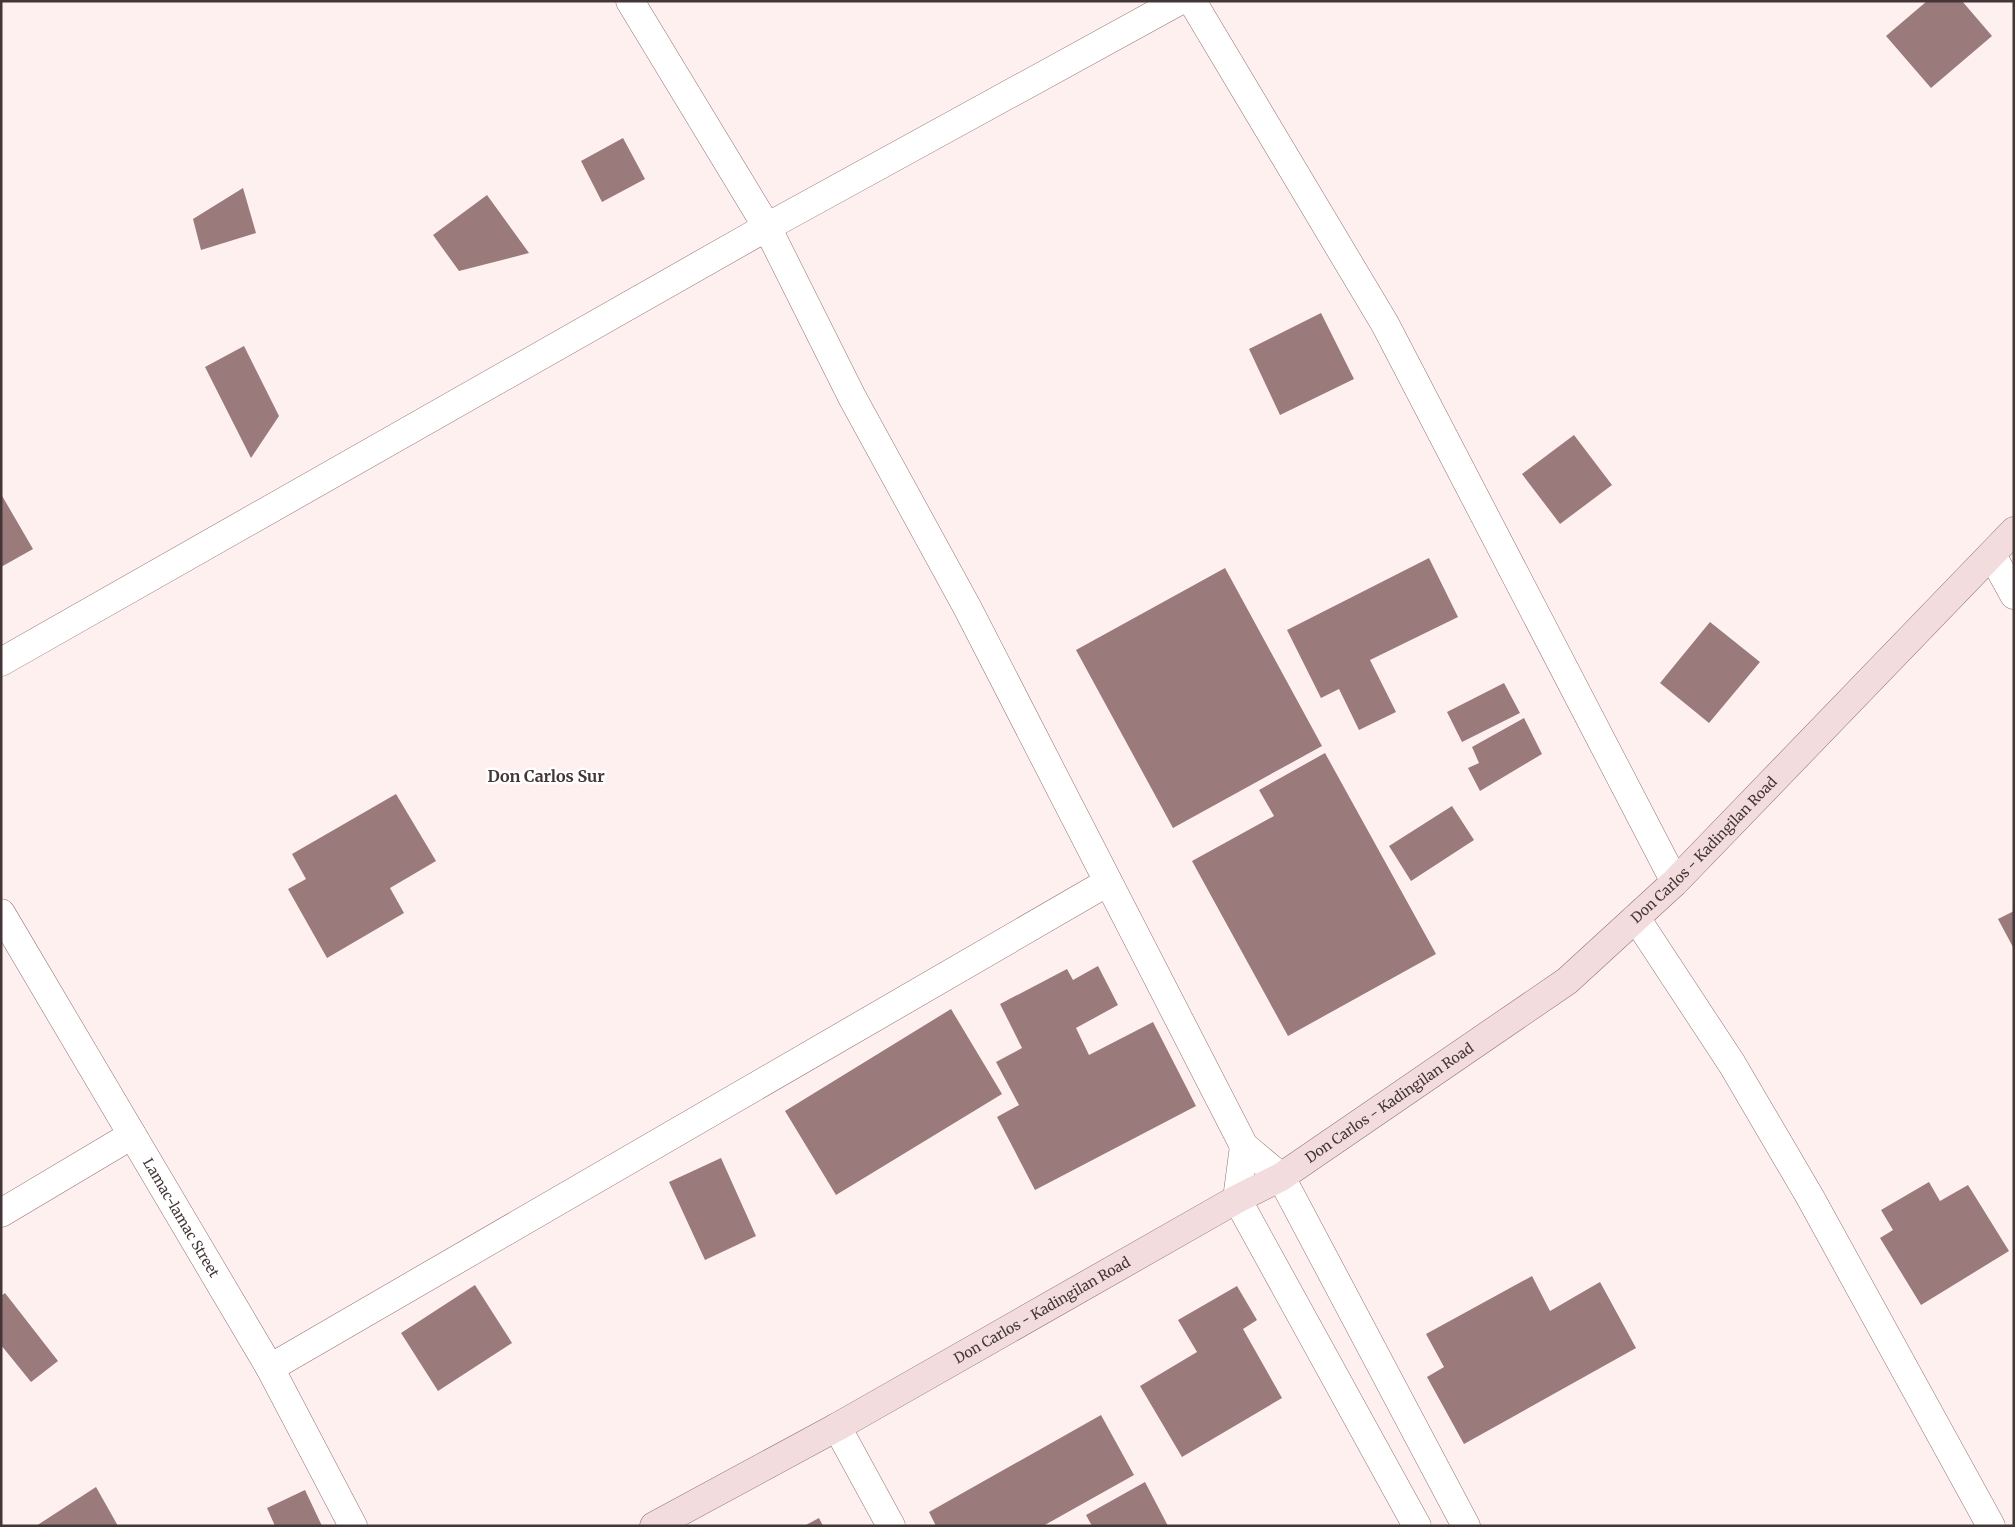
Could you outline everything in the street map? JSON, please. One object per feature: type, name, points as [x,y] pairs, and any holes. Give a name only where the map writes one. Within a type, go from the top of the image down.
[{"type":"main road","name":"Don Carlos - Kadingilan Road","points":[[654,1526],[837,1427],[1237,1199],[1281,1176],[1567,981],[1675,882],[2014,531]]},
{"type":"street","points":[[630,1],[767,227],[852,397],[967,607],[1244,1146],[1281,1176],[1466,1526]]},
{"type":"street","points":[[1,662],[767,227],[1179,1]]},
{"type":"street","points":[[1192,1],[1384,324],[1675,882]]},
{"type":"street","points":[[1992,555],[2014,595]]},
{"type":"street","points":[[270,1368],[1108,882]]},
{"type":"street","name":"Lamac-lamac Street","points":[[1,913],[270,1368],[353,1526]]},
{"type":"street","points":[[1636,918],[1732,1064],[1810,1197],[1991,1526]]},
{"type":"street","points":[[1,1212],[132,1134]]},
{"type":"street","points":[[1244,1146],[1237,1199],[1417,1526]]},
{"type":"street","points":[[837,1427],[891,1526]]},
{"type":"building","points":[[1927,1],[1962,1],[1992,36],[1931,88],[1886,36]]},
{"type":"building","points":[[623,138],[645,179],[602,202],[581,161]]},
{"type":"building","points":[[243,188],[256,233],[201,250],[193,219]]},
{"type":"building","points":[[487,195],[529,253],[459,271],[433,235]]},
{"type":"building","points":[[1321,313],[1354,379],[1280,415],[1249,349]]},
{"type":"building","points":[[244,346],[279,416],[251,458],[205,367]]},
{"type":"building","points":[[1574,435],[1612,485],[1560,524],[1522,474]]},
{"type":"building","points":[[1,494],[33,549],[1,567]]},
{"type":"building","points":[[1429,558],[1458,617],[1370,660],[1396,712],[1359,730],[1339,689],[1321,698],[1287,630]]},
{"type":"building","points":[[1225,568],[1322,746],[1173,828],[1076,650]]},
{"type":"building","points":[[1710,622],[1760,662],[1709,723],[1660,683]]},
{"type":"building","points":[[1504,683],[1520,713],[1462,742],[1447,712]]},
{"type":"building","points":[[1524,718],[1542,754],[1480,791],[1468,768],[1479,763],[1472,747]]},
{"type":"building","points":[[1325,753],[1436,954],[1288,1036],[1192,861],[1274,816],[1259,790]]},
{"type":"building","points":[[396,794],[436,861],[390,888],[404,913],[327,958],[288,889],[306,879],[292,854]]},
{"type":"building","points":[[1452,806],[1474,840],[1411,881],[1389,846]]},
{"type":"building","points":[[2014,911],[2014,949],[1998,919]]},
{"type":"building","points":[[1098,966],[1118,1005],[1076,1028],[1089,1055],[1153,1022],[1196,1106],[1035,1190],[997,1117],[1019,1105],[996,1062],[1022,1048],[1000,1004],[1067,969],[1073,980]]},
{"type":"building","points":[[951,1009],[1002,1094],[836,1195],[785,1111]]},
{"type":"building","points":[[721,1158],[756,1236],[705,1260],[669,1182]]},
{"type":"building","points":[[1929,1182],[1940,1201],[1968,1185],[2009,1251],[1921,1305],[1880,1238],[1893,1230],[1881,1210]]},
{"type":"building","points":[[1532,1276],[1550,1311],[1600,1282],[1636,1348],[1464,1444],[1427,1377],[1444,1367],[1426,1334]]},
{"type":"building","points":[[475,1285],[512,1343],[438,1391],[401,1333]]},
{"type":"building","points":[[1237,1286],[1257,1320],[1243,1329],[1282,1398],[1182,1457],[1140,1386],[1197,1352],[1178,1320]]},
{"type":"building","points":[[5,1293],[58,1361],[31,1382],[1,1345],[1,1296]]},
{"type":"building","points":[[1101,1415],[1134,1475],[1043,1526],[936,1526],[929,1512]]},
{"type":"building","points":[[1145,1482],[1168,1526],[1092,1526],[1086,1515]]},
{"type":"building","points":[[96,1487],[118,1526],[36,1526]]},
{"type":"building","points":[[305,1490],[322,1526],[275,1526],[267,1508]]},
{"type":"building","points":[[819,1518],[823,1526],[804,1526]]},
{"type":"district","name":"Don Carlos Sur","points":[[546,776]]}]
